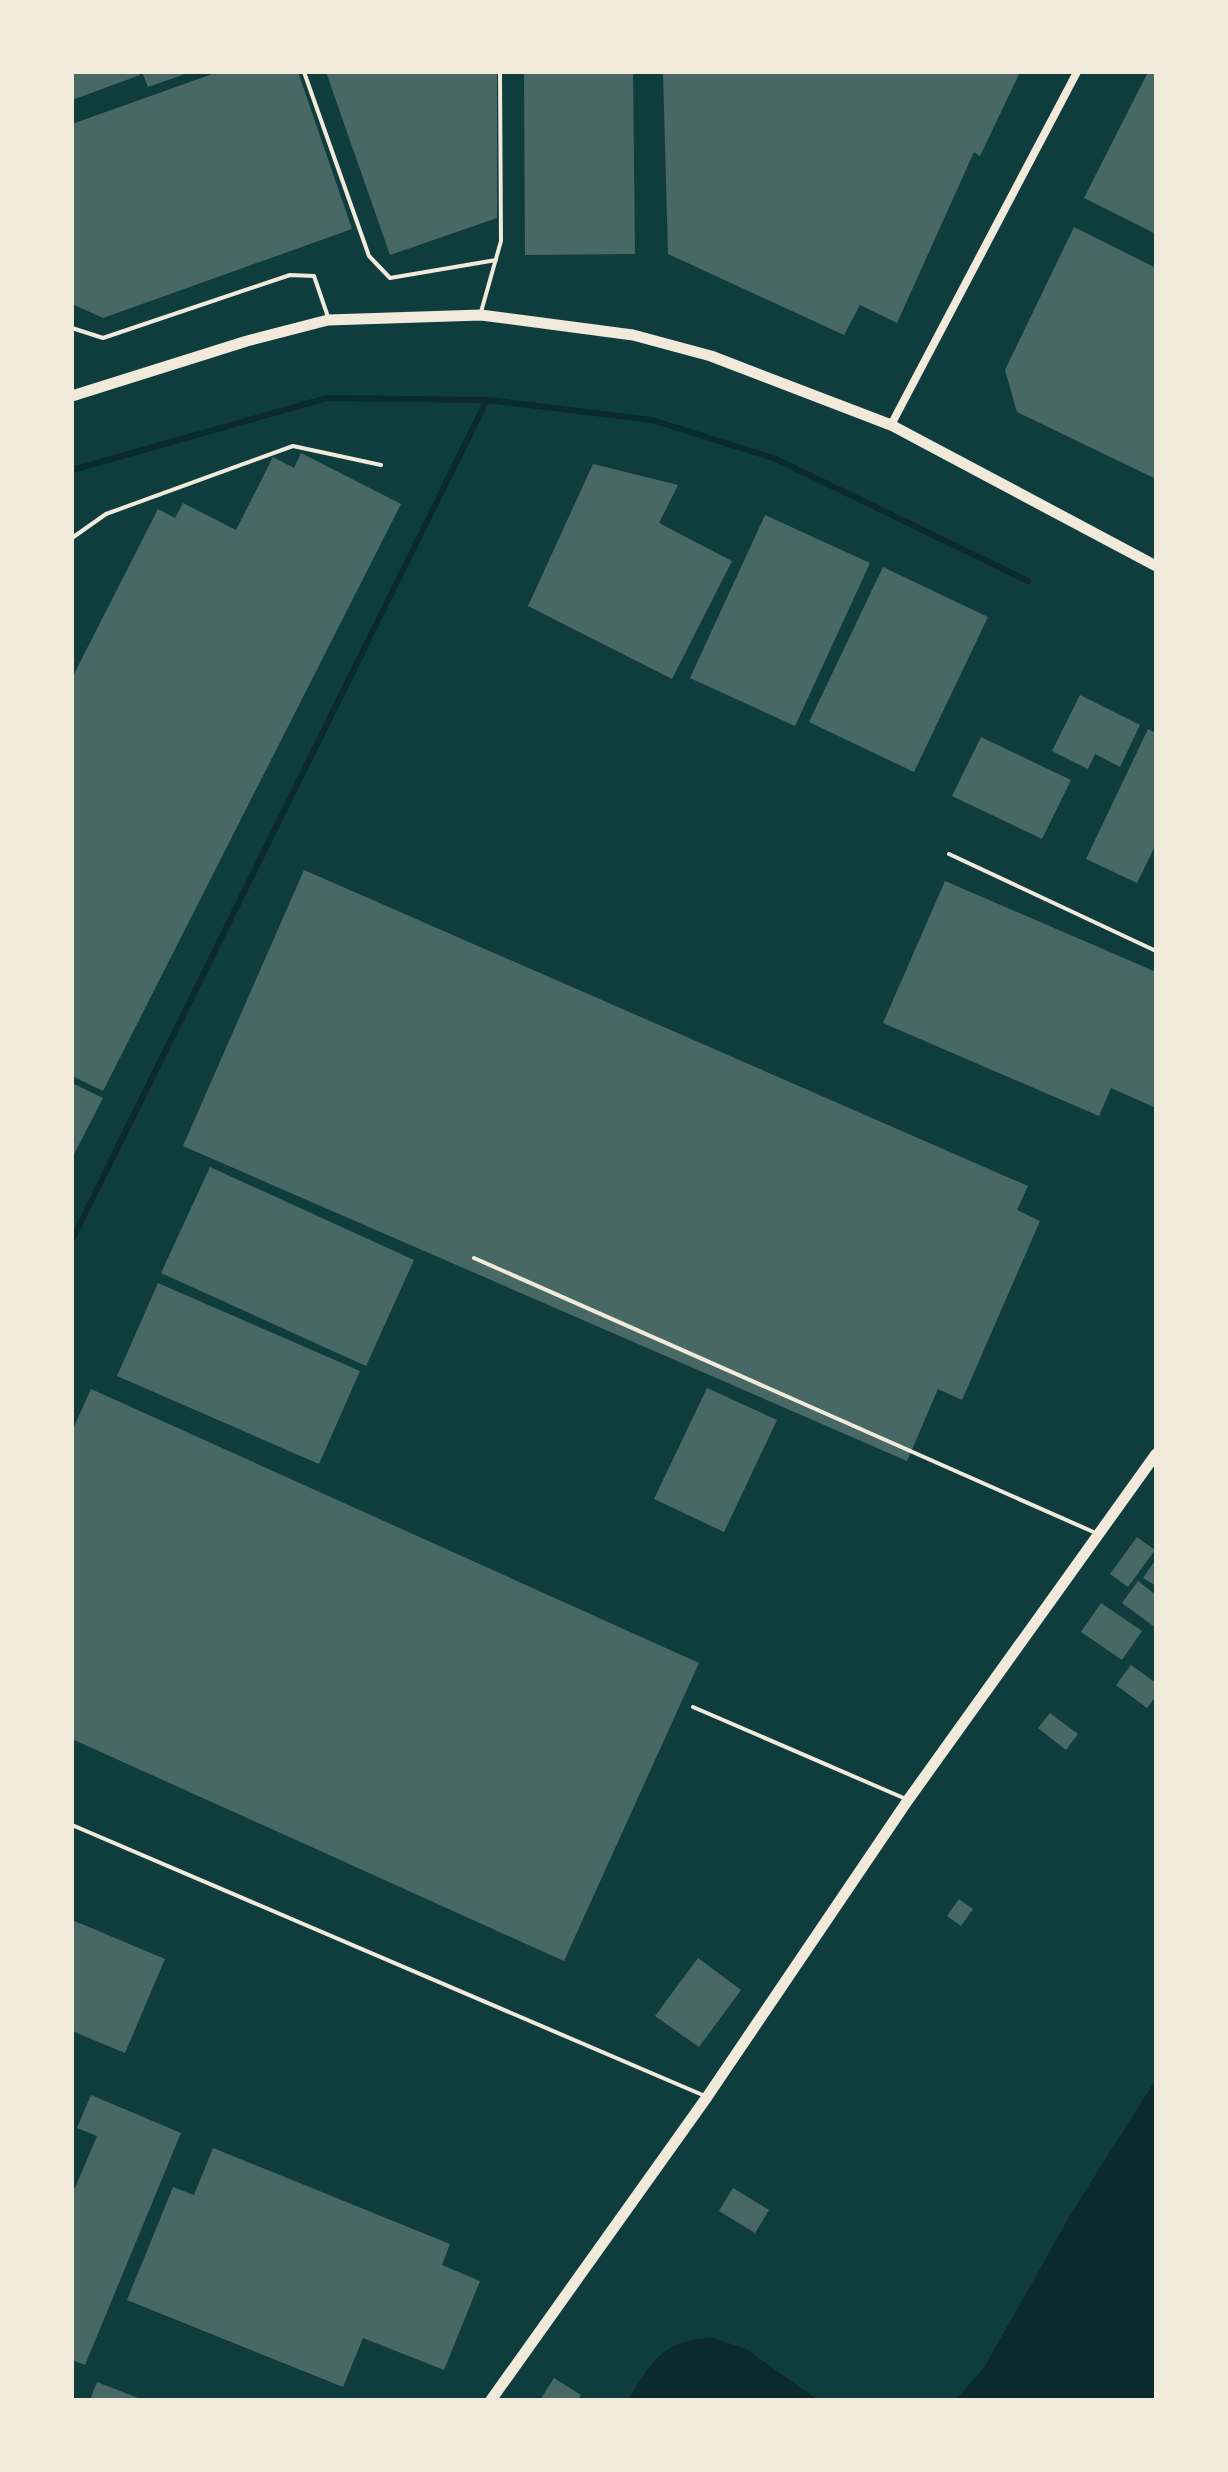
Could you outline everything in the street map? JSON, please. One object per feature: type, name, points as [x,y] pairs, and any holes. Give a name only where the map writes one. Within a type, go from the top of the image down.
[{"type":"street","points":[[891,425],[1077,72]]},
{"type":"street","points":[[72,396],[247,341],[328,320],[481,315],[633,335],[711,356],[891,425],[1156,566]]},
{"type":"street","points":[[491,2400],[707,2097],[908,1800],[1156,1454]]},
{"type":"lane","points":[[304,72],[369,256],[390,278],[496,260]]},
{"type":"lane","points":[[481,315],[501,241],[500,72]]},
{"type":"lane","points":[[72,328],[103,338],[290,275],[314,276],[328,320]]},
{"type":"lane","points":[[72,538],[106,514],[293,446],[381,465]]},
{"type":"lane","points":[[949,854],[1156,951]]},
{"type":"lane","points":[[474,1258],[1100,1535]]},
{"type":"lane","points":[[693,1707],[908,1800]]},
{"type":"lane","points":[[72,1825],[707,2097]]},
{"type":"water","points":[[1156,2079],[1156,2400],[956,2400],[985,2366],[1072,2212]]},
{"type":"water","points":[[713,2338],[746,2349],[818,2400],[628,2400],[652,2363],[670,2348]]},
{"type":"building","points":[[72,72],[139,72],[140,75],[72,100]]},
{"type":"building","points":[[142,72],[191,72],[148,87]]},
{"type":"building","points":[[218,72],[298,72],[352,229],[103,318],[72,304],[72,124]]},
{"type":"building","points":[[326,72],[497,72],[497,218],[390,255]]},
{"type":"building","points":[[524,72],[633,72],[635,254],[525,255]]},
{"type":"building","points":[[663,72],[1020,72],[980,156],[974,152],[897,323],[860,305],[844,335],[668,254]]},
{"type":"building","points":[[1148,72],[1156,72],[1156,234],[1084,198]]},
{"type":"building","points":[[1074,227],[1156,268],[1156,479],[1017,412],[1005,370]]},
{"type":"building","points":[[301,453],[401,504],[103,1091],[72,1076],[72,678],[158,509],[175,518],[183,503],[236,530],[273,457],[294,468]]},
{"type":"building","points":[[593,464],[678,485],[659,523],[732,561],[672,679],[528,606]]},
{"type":"building","points":[[765,515],[870,563],[795,726],[690,678]]},
{"type":"building","points":[[883,567],[988,617],[914,772],[809,722]]},
{"type":"building","points":[[1080,695],[1140,725],[1120,767],[1095,754],[1088,769],[1052,751]]},
{"type":"building","points":[[1148,729],[1156,733],[1156,844],[1137,883],[1086,859]]},
{"type":"building","points":[[981,737],[1071,780],[1042,839],[952,796]]},
{"type":"building","points":[[304,870],[1028,1186],[1017,1210],[1040,1221],[962,1400],[938,1389],[907,1461],[183,1146]]},
{"type":"building","points":[[945,881],[1156,972],[1156,1108],[1111,1088],[1099,1116],[883,1023]]},
{"type":"building","points":[[72,1083],[103,1098],[72,1158]]},
{"type":"building","points":[[210,1167],[414,1260],[366,1366],[161,1273]]},
{"type":"building","points":[[158,1283],[360,1371],[319,1464],[117,1376]]},
{"type":"building","points":[[707,1388],[777,1420],[724,1532],[654,1499]]},
{"type":"building","points":[[91,1389],[699,1663],[564,1961],[72,1739],[72,1431]]},
{"type":"building","points":[[1137,1537],[1155,1550],[1128,1587],[1110,1574]]},
{"type":"building","points":[[1156,1559],[1156,1586],[1143,1578]]},
{"type":"building","points":[[1138,1581],[1156,1595],[1156,1628],[1122,1603]]},
{"type":"building","points":[[1101,1603],[1142,1631],[1122,1660],[1081,1632]]},
{"type":"building","points":[[1131,1665],[1156,1683],[1156,1696],[1147,1708],[1116,1685]]},
{"type":"building","points":[[1050,1713],[1078,1734],[1066,1750],[1038,1728]]},
{"type":"building","points":[[959,1899],[973,1909],[961,1926],[947,1916]]},
{"type":"building","points":[[72,1920],[165,1959],[125,2053],[72,2031]]},
{"type":"building","points":[[698,1958],[741,1990],[699,2047],[655,2016]]},
{"type":"building","points":[[91,2095],[181,2133],[85,2365],[72,2360],[72,2187],[75,2188],[97,2136],[77,2128]]},
{"type":"building","points":[[213,2148],[450,2244],[442,2265],[480,2281],[444,2370],[363,2338],[343,2387],[127,2300],[173,2187],[194,2195]]},
{"type":"building","points":[[733,2188],[769,2210],[755,2233],[719,2211]]},
{"type":"building","points":[[554,2378],[581,2395],[578,2400],[540,2400]]},
{"type":"building","points":[[97,2382],[143,2400],[90,2400]]},
{"type":"waterway","points":[[72,470],[327,398],[487,400],[652,420],[776,459],[1028,581]]},
{"type":"waterway","points":[[72,1240],[487,400]]}]
